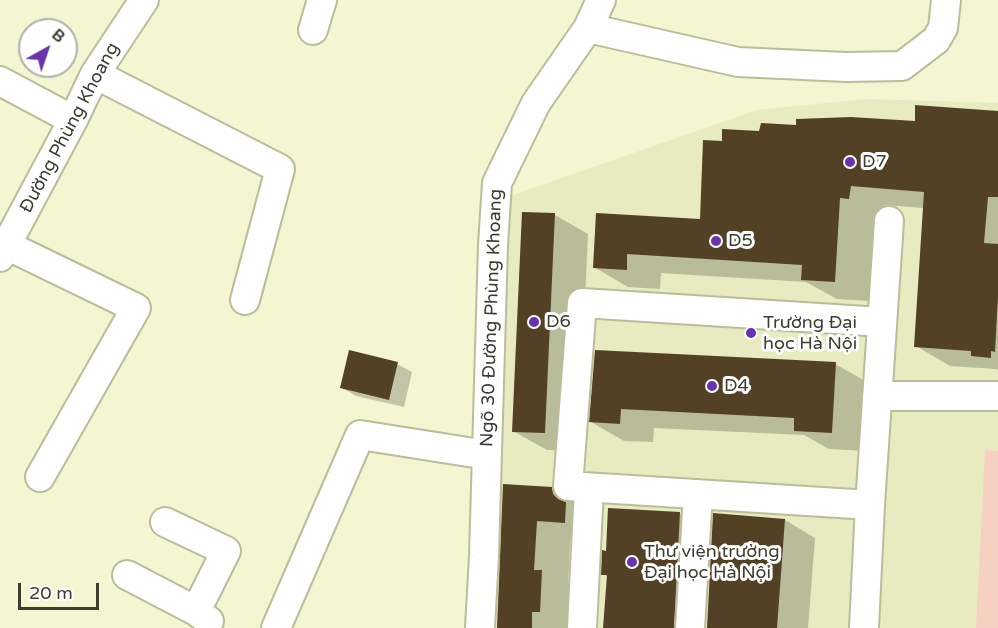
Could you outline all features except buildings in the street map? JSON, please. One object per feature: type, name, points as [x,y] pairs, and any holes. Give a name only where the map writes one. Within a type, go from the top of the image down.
[{"type":"street","name":"Đường Phùng Khoang","points":[[2,248],[73,120],[95,74],[144,0]]},
{"type":"street","points":[[313,30],[322,0]]},
{"type":"street","name":"Ngõ 30 Đường Phùng Khoang","points":[[480,628],[497,183],[536,103],[588,28],[601,0]]},
{"type":"street","points":[[588,28],[738,62],[846,67],[902,66],[936,40],[943,28],[946,0]]},
{"type":"street","points":[[95,74],[280,169],[245,300]]},
{"type":"street","points":[[0,81],[73,120]]},
{"type":"street","points":[[864,628],[889,221]]},
{"type":"street","points":[[2,248],[136,308],[40,477]]},
{"type":"street","points":[[870,505],[568,486],[582,303],[882,322]]},
{"type":"street","points":[[877,396],[998,396]]},
{"type":"street","points":[[276,628],[360,435],[487,455]]},
{"type":"street","points":[[582,628],[589,488]]},
{"type":"street","points":[[690,628],[698,494]]},
{"type":"street","points":[[127,575],[210,622],[226,551],[165,522]]},
{"type":"shaded area","name":"Trường Đại học Hà Nội","points":[[867,99],[998,103],[998,628],[490,628],[507,197],[757,110]]},
{"type":"shaded area","points":[[985,450],[998,451],[998,628],[976,628]]},
{"type":"place","name":"D7","points":[[850,162]]},
{"type":"place","name":"D5","points":[[716,241]]},
{"type":"place","name":"D6","points":[[534,322]]},
{"type":"place","name":"Trường Đại học Hà Nội","points":[[751,333]]},
{"type":"place","name":"D4","points":[[712,386]]},
{"type":"place","name":"Thư viện trường Đại học Hà Nội","points":[[632,562]]}]
